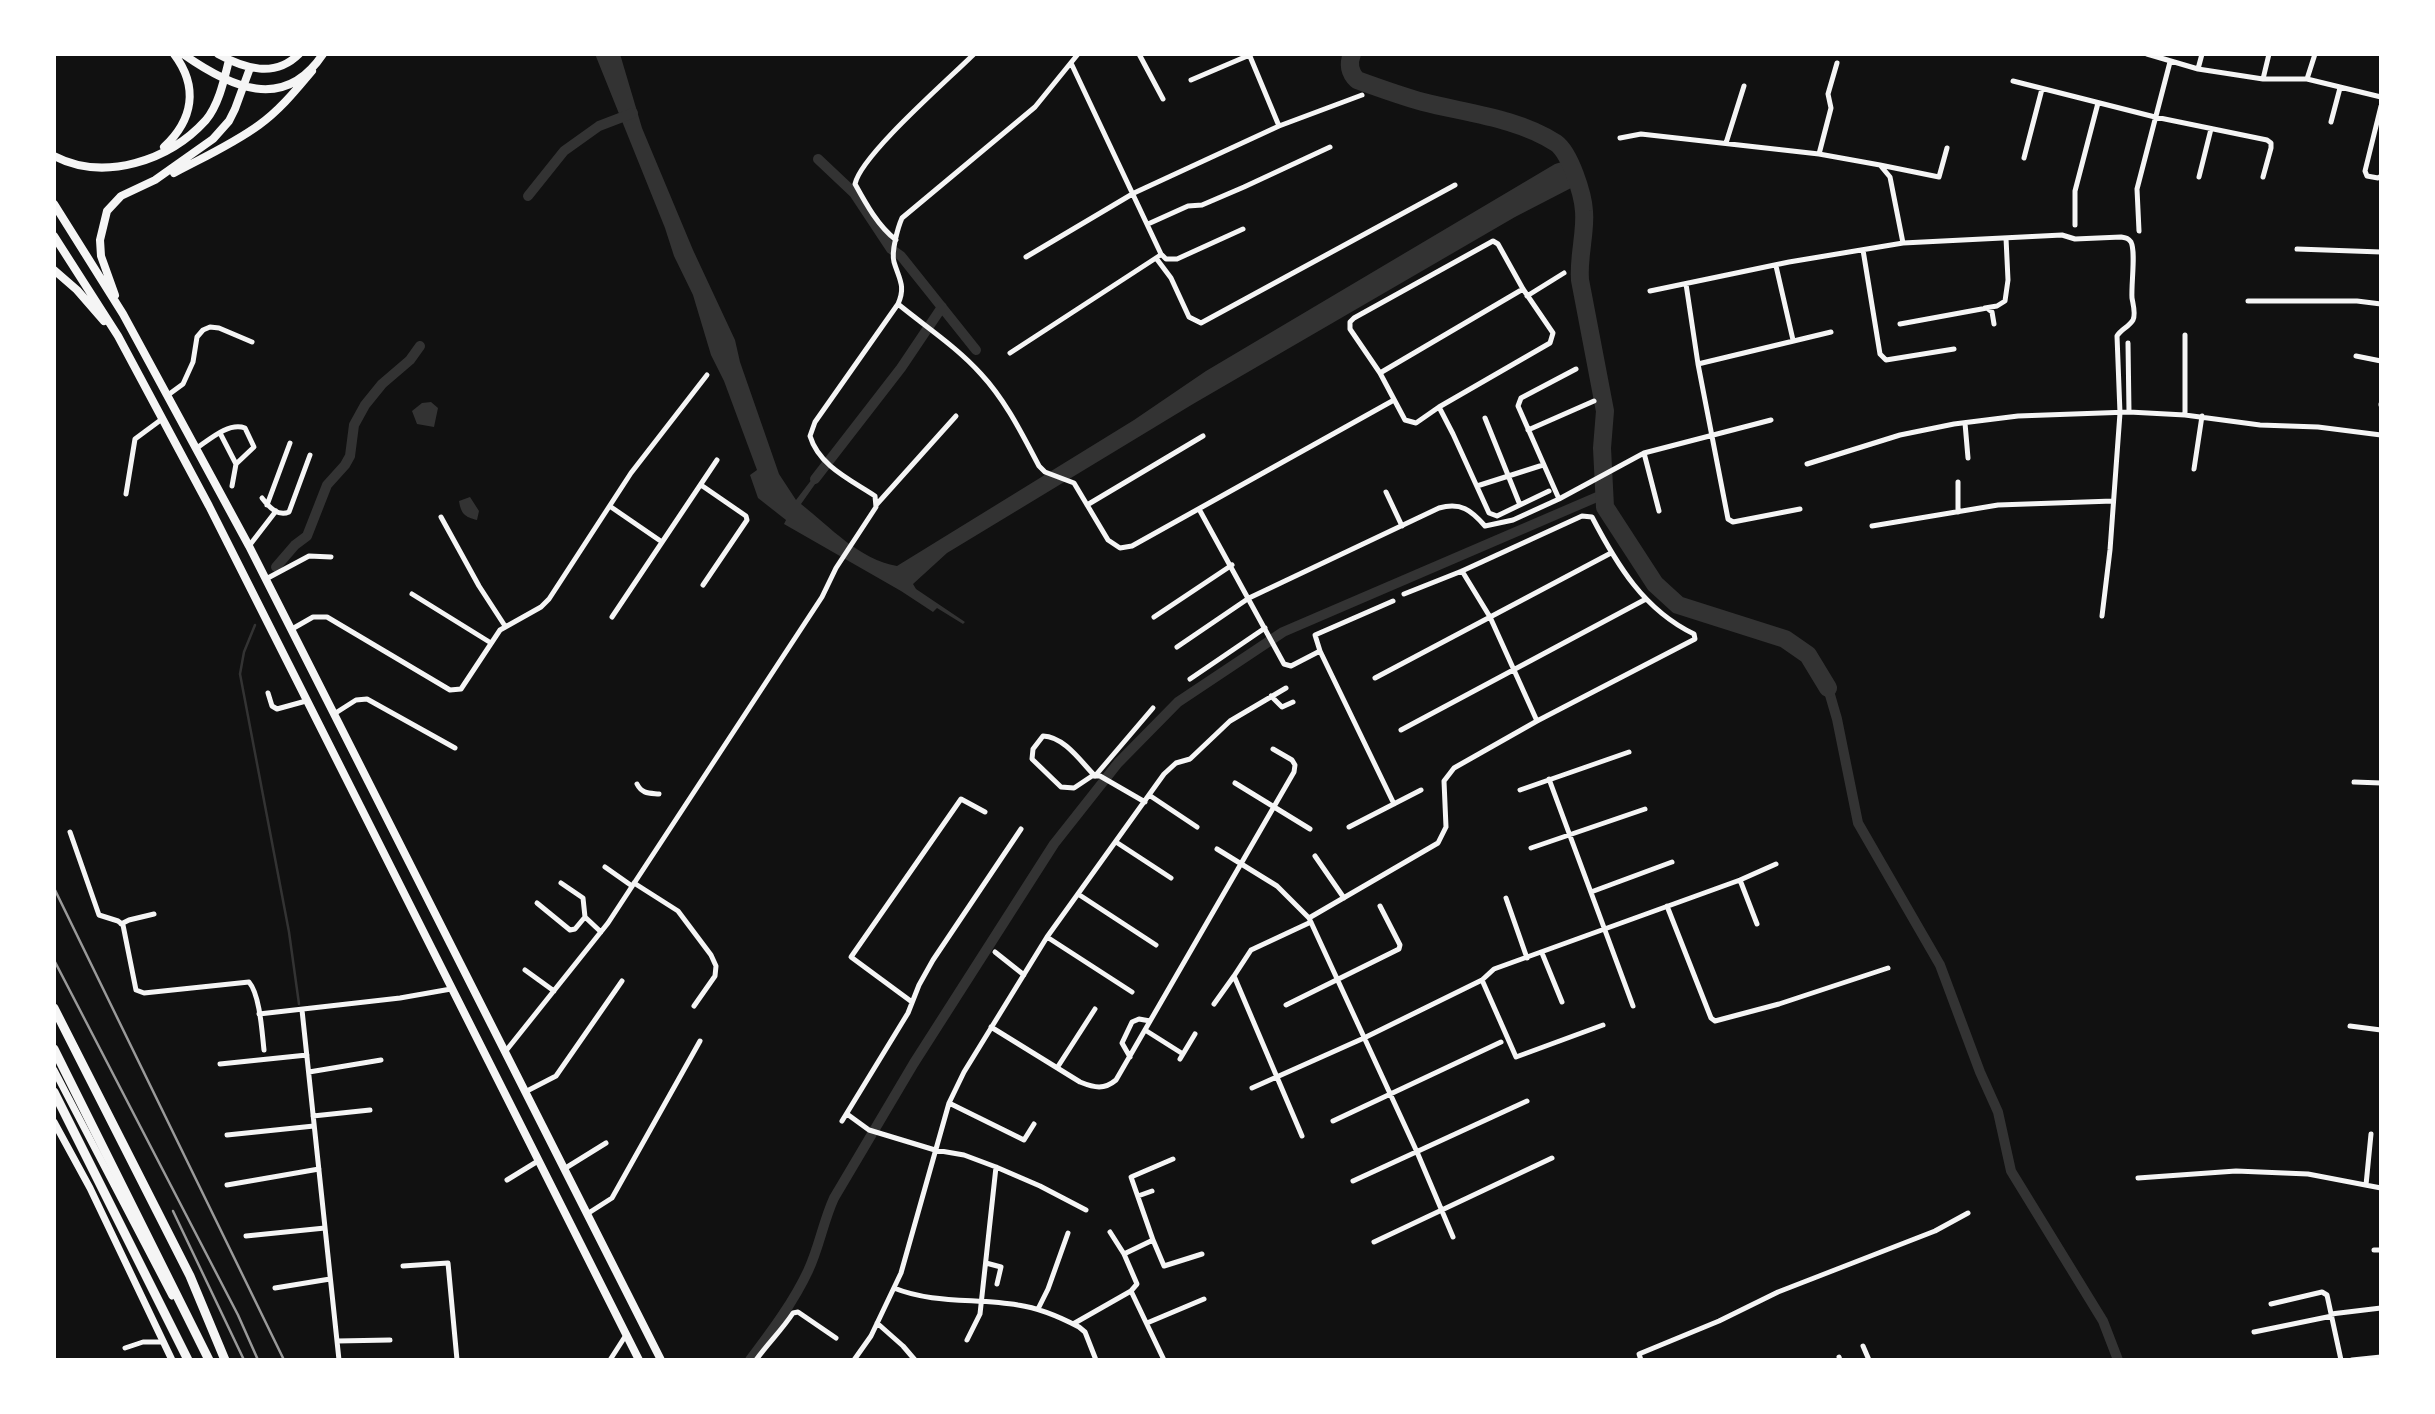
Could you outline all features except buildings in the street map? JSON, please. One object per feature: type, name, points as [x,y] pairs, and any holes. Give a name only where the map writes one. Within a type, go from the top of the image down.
[{"type":"highway","points":[[54,1008],[194,1284],[225,1360]]},
{"type":"highway","points":[[54,1049],[207,1360]]},
{"type":"highway","points":[[54,1092],[188,1360]]},
{"type":"main road","points":[[144,161],[172,139],[188,108],[190,85],[187,73],[174,54]]},
{"type":"main road","points":[[183,54],[224,80],[274,90],[287,86],[312,71]]},
{"type":"main road","points":[[218,54],[250,68],[266,70],[283,67],[299,54]]},
{"type":"main road","points":[[122,314],[101,256],[100,240],[107,211],[121,197],[218,150],[259,125],[291,97],[323,54]]},
{"type":"main road","points":[[54,156],[85,167],[113,168],[144,161],[172,146],[206,119],[218,96],[229,60]]},
{"type":"main road","points":[[155,180],[213,139],[229,121],[250,68]]},
{"type":"main road","points":[[55,206],[122,314],[249,545],[662,1360]]},
{"type":"main road","points":[[54,236],[118,336],[209,506],[639,1360]]},
{"type":"main road","points":[[54,270],[77,290],[118,336]]},
{"type":"main road","points":[[54,1070],[207,1360]]},
{"type":"main road","points":[[54,1122],[90,1188],[172,1360]]},
{"type":"street","points":[[896,240],[885,231],[855,184],[857,176],[877,149],[974,54]]},
{"type":"street","points":[[877,504],[875,496],[824,461],[812,442],[811,429],[902,295],[903,282],[893,256],[902,218],[1035,107],[1078,54]]},
{"type":"street","points":[[1139,54],[1163,99]]},
{"type":"street","points":[[2147,54],[2198,69],[2263,79],[2307,79],[2381,97]]},
{"type":"street","points":[[2198,69],[2202,54]]},
{"type":"street","points":[[2263,79],[2269,54]]},
{"type":"street","points":[[2307,79],[2315,54]]},
{"type":"street","points":[[1191,80],[1250,55],[1279,126]]},
{"type":"street","points":[[2139,231],[2137,189],[2170,62]]},
{"type":"street","points":[[1071,63],[1148,223],[1159,256],[1189,317],[1200,323],[1455,185]]},
{"type":"street","points":[[1819,154],[1832,106],[1828,94],[1837,63]]},
{"type":"street","points":[[2013,82],[2155,117],[2267,140],[2271,143],[2263,177]]},
{"type":"street","points":[[1726,143],[1744,86]]},
{"type":"street","points":[[2331,122],[2340,88]]},
{"type":"street","points":[[2024,158],[2042,89]]},
{"type":"street","points":[[1026,257],[1134,193],[1279,126],[1362,95]]},
{"type":"street","points":[[2075,225],[2075,191],[2098,103]]},
{"type":"street","points":[[2381,106],[2365,171],[2367,176],[2381,176]]},
{"type":"street","points":[[2199,177],[2211,129]]},
{"type":"street","points":[[1620,138],[1641,134],[1819,154],[1940,177],[1947,148]]},
{"type":"street","points":[[2372,140],[2381,142]]},
{"type":"street","points":[[1148,223],[1188,206],[1202,205],[1330,147]]},
{"type":"street","points":[[1880,165],[1890,177],[1903,243]]},
{"type":"street","points":[[1159,256],[1173,261],[1243,229]]},
{"type":"street","points":[[1650,292],[1903,243],[2062,235],[2075,239],[2127,239],[2132,244],[2134,315],[2118,336],[2120,413],[2102,616]]},
{"type":"street","points":[[1900,324],[1997,306],[2005,301],[2008,279],[2006,238]]},
{"type":"street","points":[[1493,241],[1498,244],[1523,289],[1553,332],[1550,343],[1416,423],[1405,420],[1380,373],[1350,329],[1354,318],[1493,241]]},
{"type":"street","points":[[2297,249],[2381,252]]},
{"type":"street","points":[[1863,250],[1880,354],[1886,360],[1954,349]]},
{"type":"street","points":[[1010,353],[1159,256]]},
{"type":"street","points":[[1776,266],[1793,340]]},
{"type":"street","points":[[1527,296],[1564,273]]},
{"type":"street","points":[[1686,284],[1698,365],[1730,522],[1800,509]]},
{"type":"street","points":[[1380,373],[1523,289]]},
{"type":"street","points":[[2248,300],[2357,301],[2381,304]]},
{"type":"street","points":[[898,304],[931,328],[979,372],[1015,421],[1039,466],[1074,483],[1108,540],[1120,548],[1132,546],[1394,400]]},
{"type":"street","points":[[1985,308],[1992,312],[1994,324]]},
{"type":"street","points":[[168,395],[183,384],[194,362],[197,337],[203,330],[209,327],[219,328],[252,342]]},
{"type":"street","points":[[1698,365],[1831,332]]},
{"type":"street","points":[[2185,335],[2185,415]]},
{"type":"street","points":[[2128,342],[2129,412]]},
{"type":"street","points":[[2356,356],[2381,360]]},
{"type":"street","points":[[1559,499],[1518,406],[1521,398],[1576,369]]},
{"type":"street","points":[[292,629],[313,617],[327,617],[450,690],[457,691],[465,685],[505,626],[541,607],[550,599],[648,450],[707,375]]},
{"type":"street","points":[[1528,430],[1594,401]]},
{"type":"street","points":[[1439,407],[1491,514],[1497,516],[1549,491]]},
{"type":"street","points":[[1807,464],[1900,435],[2018,416],[2129,412],[2202,416],[2260,425],[2318,427],[2381,435]]},
{"type":"street","points":[[505,1052],[601,932],[634,884],[822,597],[836,568],[877,504],[957,416]]},
{"type":"street","points":[[2194,470],[2202,416]]},
{"type":"street","points":[[1485,418],[1520,505]]},
{"type":"street","points":[[126,494],[135,439],[162,419]]},
{"type":"street","points":[[1177,647],[1250,598],[1439,508],[1454,504],[1465,507],[1487,526],[1513,520],[1575,491],[1644,453],[1772,420]]},
{"type":"street","points":[[1965,423],[1968,458]]},
{"type":"street","points":[[197,448],[220,433],[240,426],[245,428],[253,443],[252,450],[236,464]]},
{"type":"street","points":[[220,433],[236,464],[232,486]]},
{"type":"street","points":[[1087,505],[1203,436]]},
{"type":"street","points":[[267,505],[290,443]]},
{"type":"street","points":[[1644,453],[1658,512]]},
{"type":"street","points":[[262,498],[276,512],[287,514],[310,456]]},
{"type":"street","points":[[612,617],[717,460]]},
{"type":"street","points":[[1477,486],[1543,465]]},
{"type":"street","points":[[1958,482],[1958,512]]},
{"type":"street","points":[[701,485],[746,516],[747,520],[703,585]]},
{"type":"street","points":[[1386,492],[1402,526]]},
{"type":"street","points":[[1872,526],[1998,505],[2113,501]]},
{"type":"street","points":[[611,507],[662,542]]},
{"type":"street","points":[[1199,509],[1287,667],[1320,651]]},
{"type":"street","points":[[249,545],[276,512]]},
{"type":"street","points":[[1214,1004],[1251,950],[1310,920],[1438,843],[1446,827],[1444,781],[1454,768],[1537,721],[1695,639],[1694,634],[1672,623],[1646,599],[1611,553],[1592,517],[1582,516],[1462,571],[1404,594]]},
{"type":"street","points":[[441,517],[479,586],[505,626]]},
{"type":"street","points":[[1375,678],[1611,553]]},
{"type":"street","points":[[266,579],[309,556],[331,557]]},
{"type":"street","points":[[1154,617],[1232,565]]},
{"type":"street","points":[[1462,571],[1490,617],[1537,721]]},
{"type":"street","points":[[412,593],[491,643]]},
{"type":"street","points":[[1401,730],[1646,599]]},
{"type":"street","points":[[1393,601],[1316,632],[1320,651],[1394,804]]},
{"type":"street","points":[[1191,679],[1265,628]]},
{"type":"street","points":[[854,1360],[877,1324],[901,1273],[949,1103],[964,1072],[1047,937],[1164,774],[1176,763],[1190,759],[1230,721],[1286,688]]},
{"type":"street","points":[[268,693],[272,706],[277,709],[306,701]]},
{"type":"street","points":[[1271,696],[1282,707],[1293,702]]},
{"type":"street","points":[[334,714],[356,700],[367,699],[455,748]]},
{"type":"street","points":[[1144,802],[1100,776],[1095,776],[1052,736],[1043,736],[1033,749],[1032,759],[1061,787],[1074,789],[1095,776],[1153,708]]},
{"type":"street","points":[[991,1027],[1080,1082],[1096,1088],[1108,1086],[1116,1080],[1294,772],[1295,765],[1292,760],[1273,749]]},
{"type":"street","points":[[1520,790],[1629,752]]},
{"type":"street","points":[[1549,779],[1633,1006]]},
{"type":"street","points":[[2354,782],[2381,783]]},
{"type":"street","points":[[1235,783],[1310,829]]},
{"type":"street","points":[[637,784],[640,790],[646,793],[659,794]]},
{"type":"street","points":[[1349,827],[1421,790]]},
{"type":"street","points":[[1149,795],[1198,827]]},
{"type":"street","points":[[912,1002],[851,957],[961,799],[985,812]]},
{"type":"street","points":[[1531,848],[1645,809]]},
{"type":"street","points":[[842,1121],[892,1040],[933,960],[1021,829]]},
{"type":"street","points":[[70,832],[99,915],[121,924],[125,930],[136,990],[144,993],[245,981],[252,987],[264,1050]]},
{"type":"street","points":[[1116,842],[1171,878]]},
{"type":"street","points":[[1217,849],[1277,886],[1310,920],[1453,1237]]},
{"type":"street","points":[[1315,856],[1344,898]]},
{"type":"street","points":[[1591,892],[1672,862]]},
{"type":"street","points":[[1252,1088],[1364,1038],[1482,980],[1494,969],[1740,880],[1776,864]]},
{"type":"street","points":[[605,867],[678,911],[711,954],[716,966],[716,976],[694,1006]]},
{"type":"street","points":[[1740,880],[1757,924]]},
{"type":"street","points":[[561,883],[583,898],[586,917],[601,932]]},
{"type":"street","points":[[1078,894],[1156,945]]},
{"type":"street","points":[[1506,898],[1527,958]]},
{"type":"street","points":[[537,903],[570,930],[575,929],[586,917]]},
{"type":"street","points":[[1667,905],[1710,1016],[1715,1021],[1779,1004],[1888,968]]},
{"type":"street","points":[[1286,1005],[1399,948],[1400,945],[1380,906]]},
{"type":"street","points":[[121,924],[154,914]]},
{"type":"street","points":[[1047,937],[1132,992]]},
{"type":"street","points":[[995,952],[1024,975]]},
{"type":"street","points":[[1542,953],[1562,1002]]},
{"type":"street","points":[[526,970],[554,991]]},
{"type":"street","points":[[1234,976],[1302,1136]]},
{"type":"street","points":[[1482,980],[1516,1057],[1603,1025]]},
{"type":"street","points":[[525,1091],[555,1076],[622,981]]},
{"type":"street","points":[[259,1014],[400,998],[452,989]]},
{"type":"street","points":[[1057,1068],[1095,1009]]},
{"type":"street","points":[[302,1010],[339,1360]]},
{"type":"street","points":[[1130,1057],[1122,1044],[1132,1022],[1139,1019],[1150,1021]]},
{"type":"street","points":[[2350,1026],[2381,1030]]},
{"type":"street","points":[[1145,1030],[1182,1057],[1195,1034]]},
{"type":"street","points":[[587,1214],[612,1198],[700,1041]]},
{"type":"street","points":[[1333,1121],[1502,1042]]},
{"type":"street","points":[[220,1063],[307,1055]]},
{"type":"street","points":[[309,1072],[381,1060]]},
{"type":"street","points":[[1353,1181],[1527,1101]]},
{"type":"street","points":[[949,1103],[1024,1140],[1034,1124]]},
{"type":"street","points":[[313,1116],[370,1110]]},
{"type":"street","points":[[847,1114],[869,1130],[996,1167],[1086,1210]]},
{"type":"street","points":[[227,1135],[314,1126]]},
{"type":"street","points":[[2366,1185],[2371,1134]]},
{"type":"street","points":[[564,1169],[606,1143]]},
{"type":"street","points":[[1374,1242],[1552,1158]]},
{"type":"street","points":[[1173,1159],[1131,1176],[1164,1266],[1202,1254]]},
{"type":"street","points":[[507,1180],[538,1161]]},
{"type":"street","points":[[967,1340],[980,1314],[996,1167]]},
{"type":"street","points":[[228,1185],[319,1169]]},
{"type":"street","points":[[2138,1178],[2236,1171],[2308,1174],[2381,1188]]},
{"type":"street","points":[[1138,1196],[1152,1191]]},
{"type":"street","points":[[1641,1360],[1639,1354],[1719,1321],[1778,1292],[1935,1231],[1968,1213]]},
{"type":"street","points":[[246,1236],[325,1228]]},
{"type":"street","points":[[1073,1324],[1131,1291],[1138,1284],[1110,1232]]},
{"type":"street","points":[[1038,1309],[1068,1233]]},
{"type":"street","points":[[1124,1254],[1153,1240]]},
{"type":"street","points":[[403,1266],[448,1263],[457,1360]]},
{"type":"street","points":[[986,1263],[1001,1267],[997,1284]]},
{"type":"street","points":[[275,1288],[330,1279]]},
{"type":"street","points":[[894,1288],[949,1300],[981,1301],[1038,1309],[1085,1332],[1096,1360]]},
{"type":"street","points":[[1131,1291],[1164,1360]]},
{"type":"street","points":[[2271,1304],[2322,1292],[2327,1295],[2341,1360]]},
{"type":"street","points":[[1147,1323],[1204,1299]]},
{"type":"street","points":[[2254,1332],[2332,1315],[2381,1308]]},
{"type":"street","points":[[757,1360],[793,1313],[798,1312],[836,1338]]},
{"type":"street","points":[[877,1324],[915,1360]]},
{"type":"street","points":[[610,1360],[626,1335]]},
{"type":"street","points":[[337,1341],[390,1340]]},
{"type":"street","points":[[125,1348],[143,1342],[164,1342]]},
{"type":"street","points":[[1863,1346],[1869,1360]]},
{"type":"street","points":[[2351,1360],[2381,1357]]},
{"type":"shaded area","points":[[595,54],[620,54],[642,128],[693,250],[735,340],[740,362],[779,474],[796,500],[822,466],[825,470],[801,504],[858,550],[883,563],[897,566],[1134,420],[1206,371],[1555,164],[1565,161],[1575,186],[1515,217],[1193,404],[947,553],[913,584],[916,589],[965,622],[963,624],[937,608],[933,612],[784,524],[786,520],[758,498],[750,475],[757,470],[724,381],[711,355],[693,295],[674,256]]},
{"type":"shaded area","points":[[431,402],[438,408],[434,427],[417,424],[412,411],[422,403]]},
{"type":"shaded area","points":[[470,497],[479,511],[477,520],[462,512],[459,501]]},
{"type":"waterway","points":[[1352,54],[1350,68],[1357,80],[1423,102],[1509,122],[1541,135],[1561,148],[1575,174],[1584,211],[1580,280],[1605,411],[1602,448],[1605,507],[1655,584],[1678,605],[1785,639],[1808,655],[1828,688]]},
{"type":"waterway","points":[[528,196],[564,151],[599,126],[633,113]]},
{"type":"waterway","points":[[818,159],[854,193],[891,249],[901,256],[976,350]]},
{"type":"waterway","points":[[815,479],[901,368],[942,307]]},
{"type":"waterway","points":[[276,567],[295,545],[307,536],[327,485],[350,456],[354,425],[365,405],[382,384],[410,360],[420,346]]},
{"type":"waterway","points":[[750,1360],[802,1283],[834,1198],[914,1063],[1054,844],[1118,763],[1178,702],[1283,632],[1604,494]]},
{"type":"waterway","points":[[255,625],[244,652],[240,674],[289,932],[299,1004]]},
{"type":"waterway","points":[[1828,688],[1858,823],[1940,965],[1998,1112],[2011,1171],[2103,1321],[2118,1360]]},
{"type":"railway","points":[[54,888],[284,1360]]},
{"type":"railway","points":[[54,960],[238,1315],[258,1360]]},
{"type":"railway","points":[[173,1211],[244,1360]]}]
